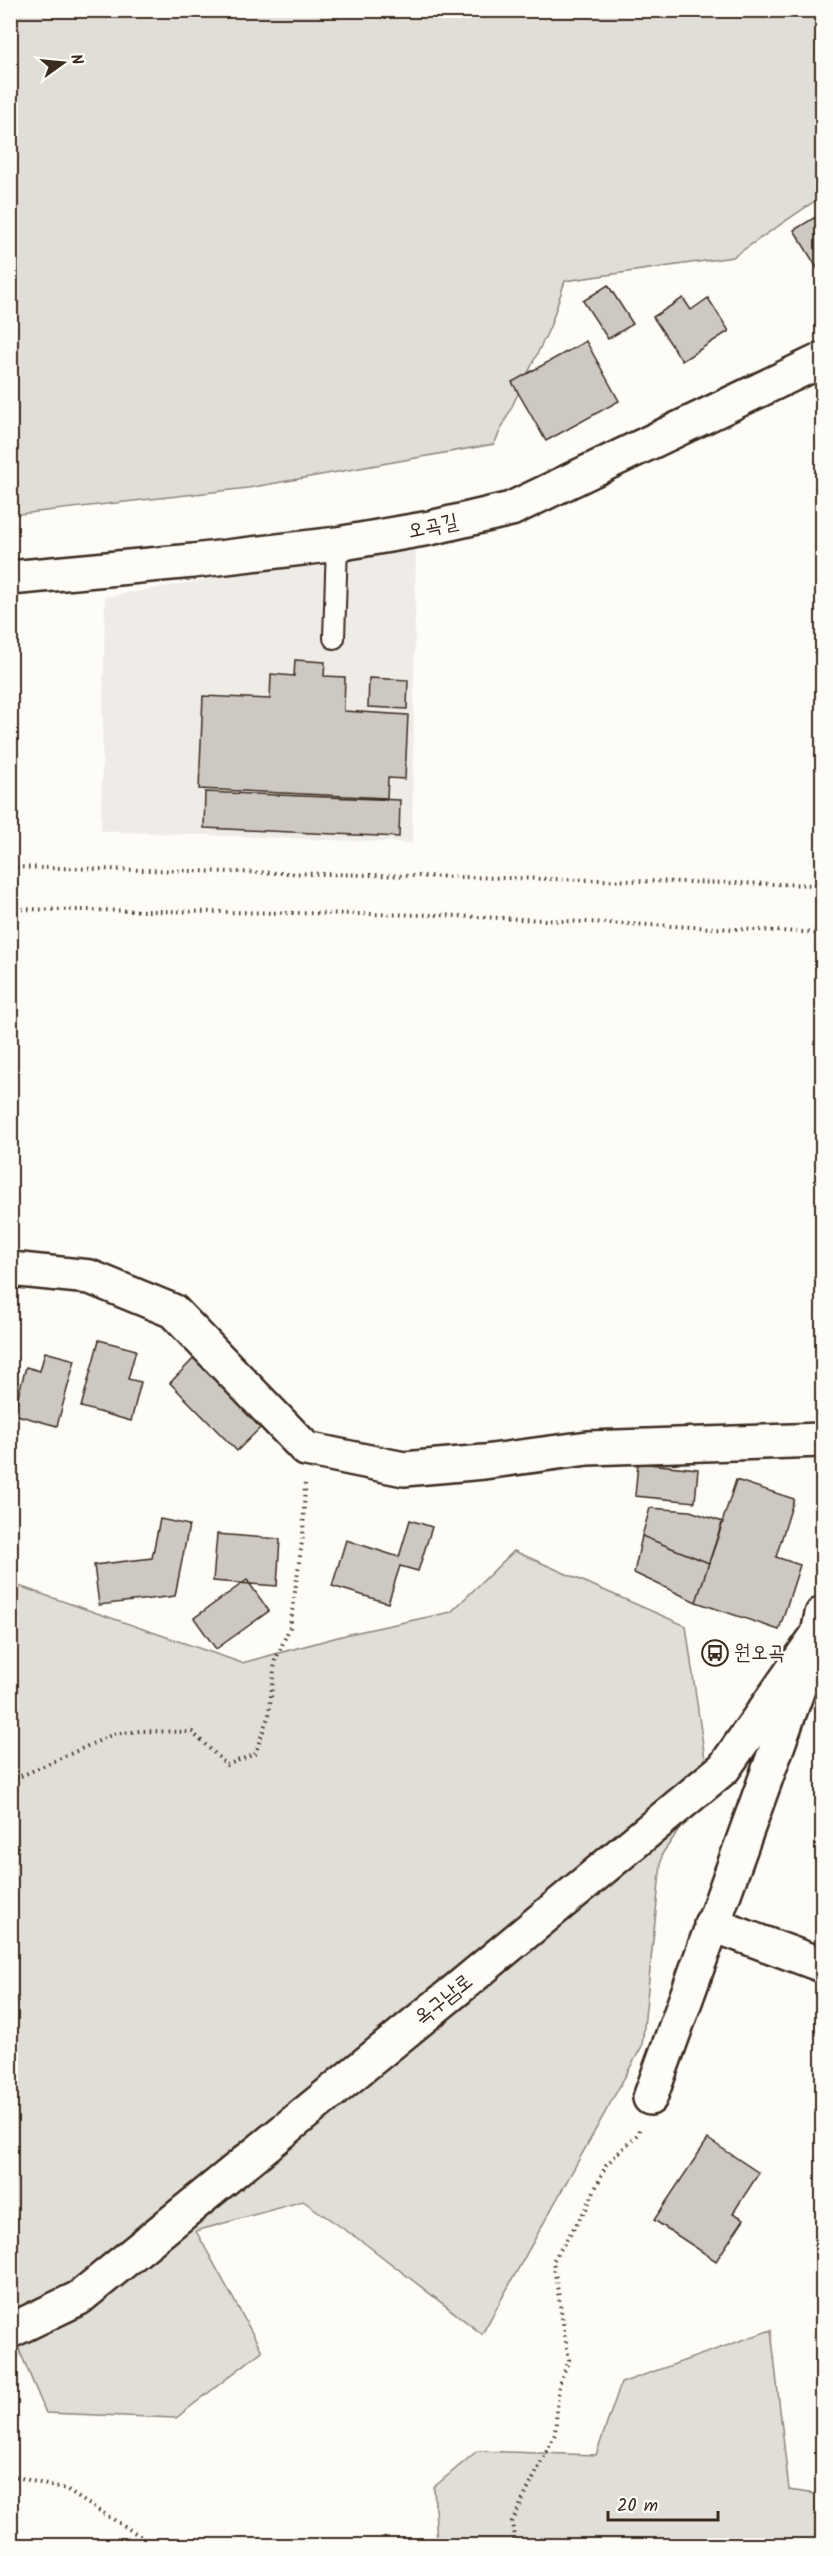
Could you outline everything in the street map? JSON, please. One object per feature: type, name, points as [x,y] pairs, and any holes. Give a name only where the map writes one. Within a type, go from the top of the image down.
[{"type":"street","name":"오곡길","points":[[10,579],[337,544],[430,528],[511,509],[822,360]]},
{"type":"street","points":[[10,1269],[90,1277],[173,1311],[306,1449],[404,1469],[484,1462],[588,1448],[822,1440]]},
{"type":"street","points":[[650,2098],[820,1624]]},
{"type":"street","name":"옥구남로","points":[[10,2331],[79,2298],[724,1768],[820,1624]]},
{"type":"street","points":[[711,1924],[822,1965]]},
{"type":"lane","points":[[334,638],[337,544]]},
{"type":"path","points":[[10,867],[822,885]]},
{"type":"path","points":[[10,909],[436,915],[822,933]]},
{"type":"path","points":[[10,1781],[114,1734],[140,1731],[192,1732],[227,1765],[255,1754],[269,1714],[275,1661],[290,1627],[303,1534],[306,1449]]},
{"type":"path","points":[[515,2546],[512,2522],[555,2434],[559,2384],[569,2360],[553,2260],[586,2210],[606,2164],[638,2134],[650,2098]]},
{"type":"path","points":[[10,2475],[66,2490],[156,2546]]},
{"type":"shaded area","points":[[10,11],[822,11],[822,196],[733,257],[565,281],[550,327],[494,444],[248,488],[11,515]]},
{"type":"shaded area","points":[[416,544],[412,843],[101,831],[105,597]]},
{"type":"shaded area","points":[[514,1551],[686,1626],[709,1787],[662,1854],[642,2046],[482,2334],[367,2245],[303,2201],[196,2231],[262,2351],[176,2418],[46,2413],[10,2328],[10,1583],[242,1663],[349,1634],[451,1612]]},
{"type":"shaded area","points":[[771,2330],[789,2490],[822,2495],[822,2545],[437,2545],[434,2487],[477,2451],[596,2455],[621,2383]]},
{"type":"building","points":[[822,213],[822,276],[794,230]]},
{"type":"building","points":[[608,285],[633,324],[608,339],[583,301]]},
{"type":"building","points":[[683,298],[691,310],[708,298],[729,331],[682,361],[653,317]]},
{"type":"building","points":[[586,341],[619,401],[546,441],[512,382]]},
{"type":"building","points":[[295,660],[325,662],[324,676],[345,677],[344,711],[408,715],[405,779],[388,778],[387,798],[199,789],[203,696],[270,699],[271,674],[294,676]]},
{"type":"building","points":[[369,678],[408,680],[407,709],[368,707]]},
{"type":"building","points":[[205,792],[400,800],[399,837],[204,828]]},
{"type":"building","points":[[99,1340],[136,1350],[128,1379],[141,1382],[131,1421],[81,1407]]},
{"type":"building","points":[[45,1352],[75,1360],[57,1426],[13,1414],[26,1367],[40,1371]]},
{"type":"building","points":[[195,1357],[263,1425],[237,1451],[170,1383]]},
{"type":"building","points":[[638,1463],[698,1469],[695,1502],[635,1496]]},
{"type":"building","points":[[736,1480],[794,1499],[776,1557],[800,1565],[779,1630],[696,1602]]},
{"type":"building","points":[[650,1508],[690,1511],[723,1522],[709,1563],[642,1536]]},
{"type":"building","points":[[160,1519],[189,1525],[175,1596],[99,1605],[94,1565],[152,1558]]},
{"type":"building","points":[[410,1520],[432,1527],[418,1571],[400,1566],[388,1603],[332,1586],[346,1540],[399,1557]]},
{"type":"building","points":[[217,1534],[280,1539],[277,1586],[213,1581]]},
{"type":"building","points":[[642,1536],[709,1563],[696,1602],[634,1573]]},
{"type":"building","points":[[247,1580],[269,1611],[216,1649],[194,1618]]},
{"type":"building","points":[[708,2139],[759,2173],[733,2213],[744,2219],[716,2261],[654,2220]]},
{"type":"building","points":[[822,2329],[822,2346],[814,2338]]},
{"type":"place","name":"원오곡","points":[[715,1653]]}]
